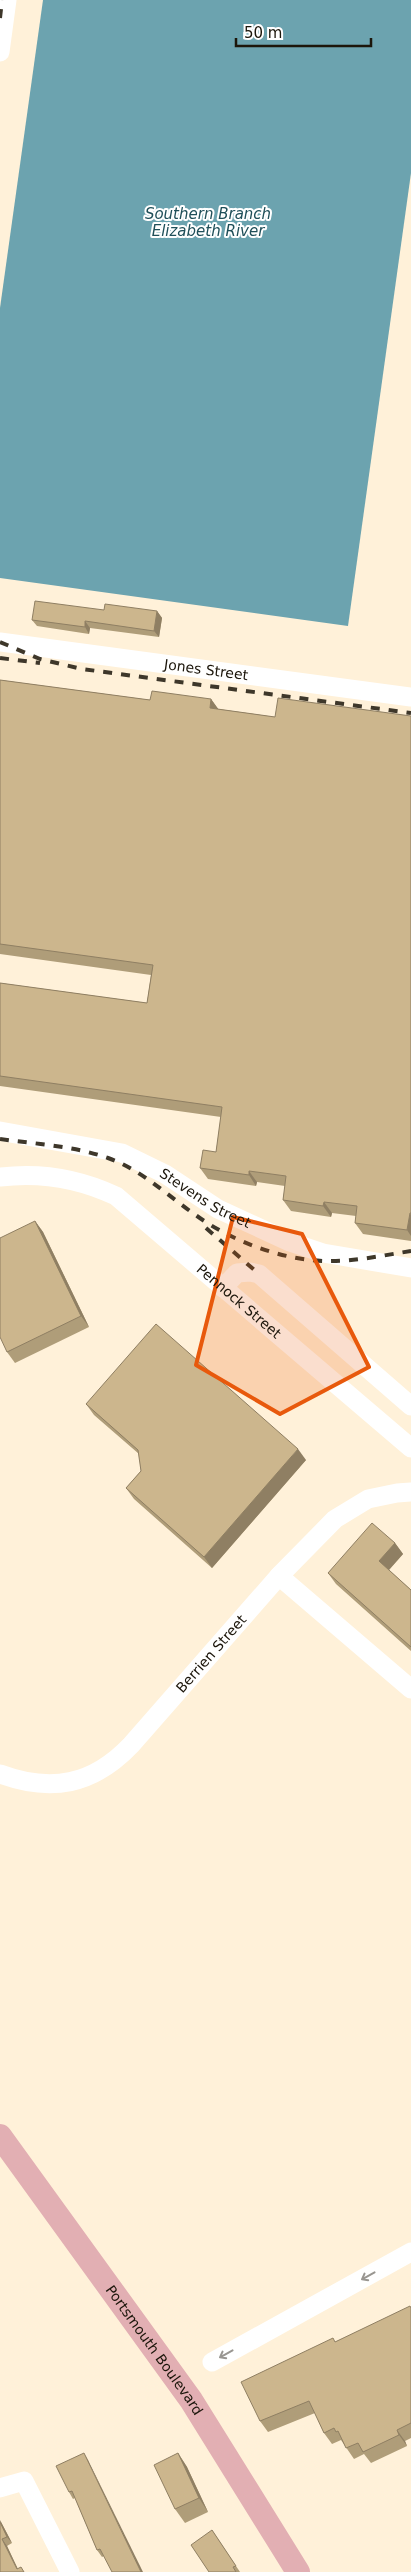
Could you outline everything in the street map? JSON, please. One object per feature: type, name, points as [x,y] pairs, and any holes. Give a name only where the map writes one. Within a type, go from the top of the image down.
[{"type":"main road","name":"Portsmouth Boulevard","points":[[0,2136],[187,2394],[298,2572]]},
{"type":"street","points":[[0,51],[7,0]]},
{"type":"street","points":[[0,1],[0,51]]},
{"type":"street","points":[[0,638],[37,647]]},
{"type":"street","name":"Jones Street","points":[[0,642],[407,696]]},
{"type":"street","name":"Stevens Street","points":[[0,1131],[122,1153],[165,1174],[218,1209],[290,1242],[331,1254],[411,1268]]},
{"type":"street","name":"Pennock Street","points":[[0,1177],[21,1174],[56,1176],[89,1184],[116,1196],[411,1448]]},
{"type":"street","points":[[223,1288],[237,1273],[250,1272],[259,1274],[411,1406]]},
{"type":"street","name":"Berrien Street","points":[[0,1774],[26,1783],[52,1785],[82,1779],[107,1766],[131,1745],[279,1576],[343,1512],[368,1499],[397,1492],[411,1492]]},
{"type":"street","points":[[279,1576],[411,1689]]},
{"type":"street","points":[[212,2362],[411,2252]]},
{"type":"street","points":[[0,2488],[24,2481],[70,2572]]},
{"type":"highlighted area","points":[[233,1217],[302,1234],[369,1367],[280,1414],[196,1365]]},
{"type":"water","name":"Southern Branch Elizabeth River","points":[[43,0],[411,0],[411,173],[348,626],[0,578],[0,308]]},
{"type":"building","points":[[35,601],[104,610],[105,604],[157,611],[154,631],[85,621],[85,627],[32,620]]},
{"type":"building","points":[[0,680],[150,700],[152,691],[211,699],[210,708],[275,717],[278,698],[411,716],[411,1213],[407,1230],[355,1223],[357,1206],[324,1202],[323,1206],[283,1200],[286,1176],[249,1171],[249,1175],[200,1168],[203,1150],[216,1152],[222,1107],[0,1076],[0,983],[147,1003],[153,965],[0,944]]},
{"type":"building","points":[[35,1221],[81,1316],[7,1352],[0,1337],[0,1238]]},
{"type":"building","points":[[156,1324],[298,1449],[204,1557],[126,1488],[141,1471],[138,1450],[86,1404]]},
{"type":"building","points":[[372,1523],[395,1543],[379,1561],[411,1590],[411,1647],[328,1573]]},
{"type":"building","points":[[410,2306],[411,2423],[397,2430],[399,2435],[363,2452],[358,2443],[346,2448],[338,2431],[336,2432],[334,2428],[324,2433],[309,2401],[260,2421],[241,2382],[333,2338],[335,2342]]},
{"type":"building","points":[[84,2453],[141,2572],[112,2572],[100,2549],[97,2550],[72,2491],[69,2492],[56,2466]]},
{"type":"building","points":[[178,2453],[199,2498],[175,2509],[154,2465]]},
{"type":"building","points":[[0,2522],[7,2537],[2,2539],[17,2569],[21,2567],[24,2572],[0,2572]]},
{"type":"building","points":[[212,2530],[236,2566],[233,2567],[236,2572],[209,2572],[191,2545]]},
{"type":"railway","points":[[0,18],[2,0]]},
{"type":"railway","points":[[0,642],[40,659],[82,669],[411,713]]},
{"type":"railway","points":[[0,658],[40,663]]},
{"type":"railway","points":[[0,1139],[68,1148],[108,1158],[143,1176],[186,1208],[227,1234],[261,1249],[279,1254],[297,1258],[342,1261],[411,1251]]},
{"type":"railway","points":[[206,1228],[259,1274]]}]
